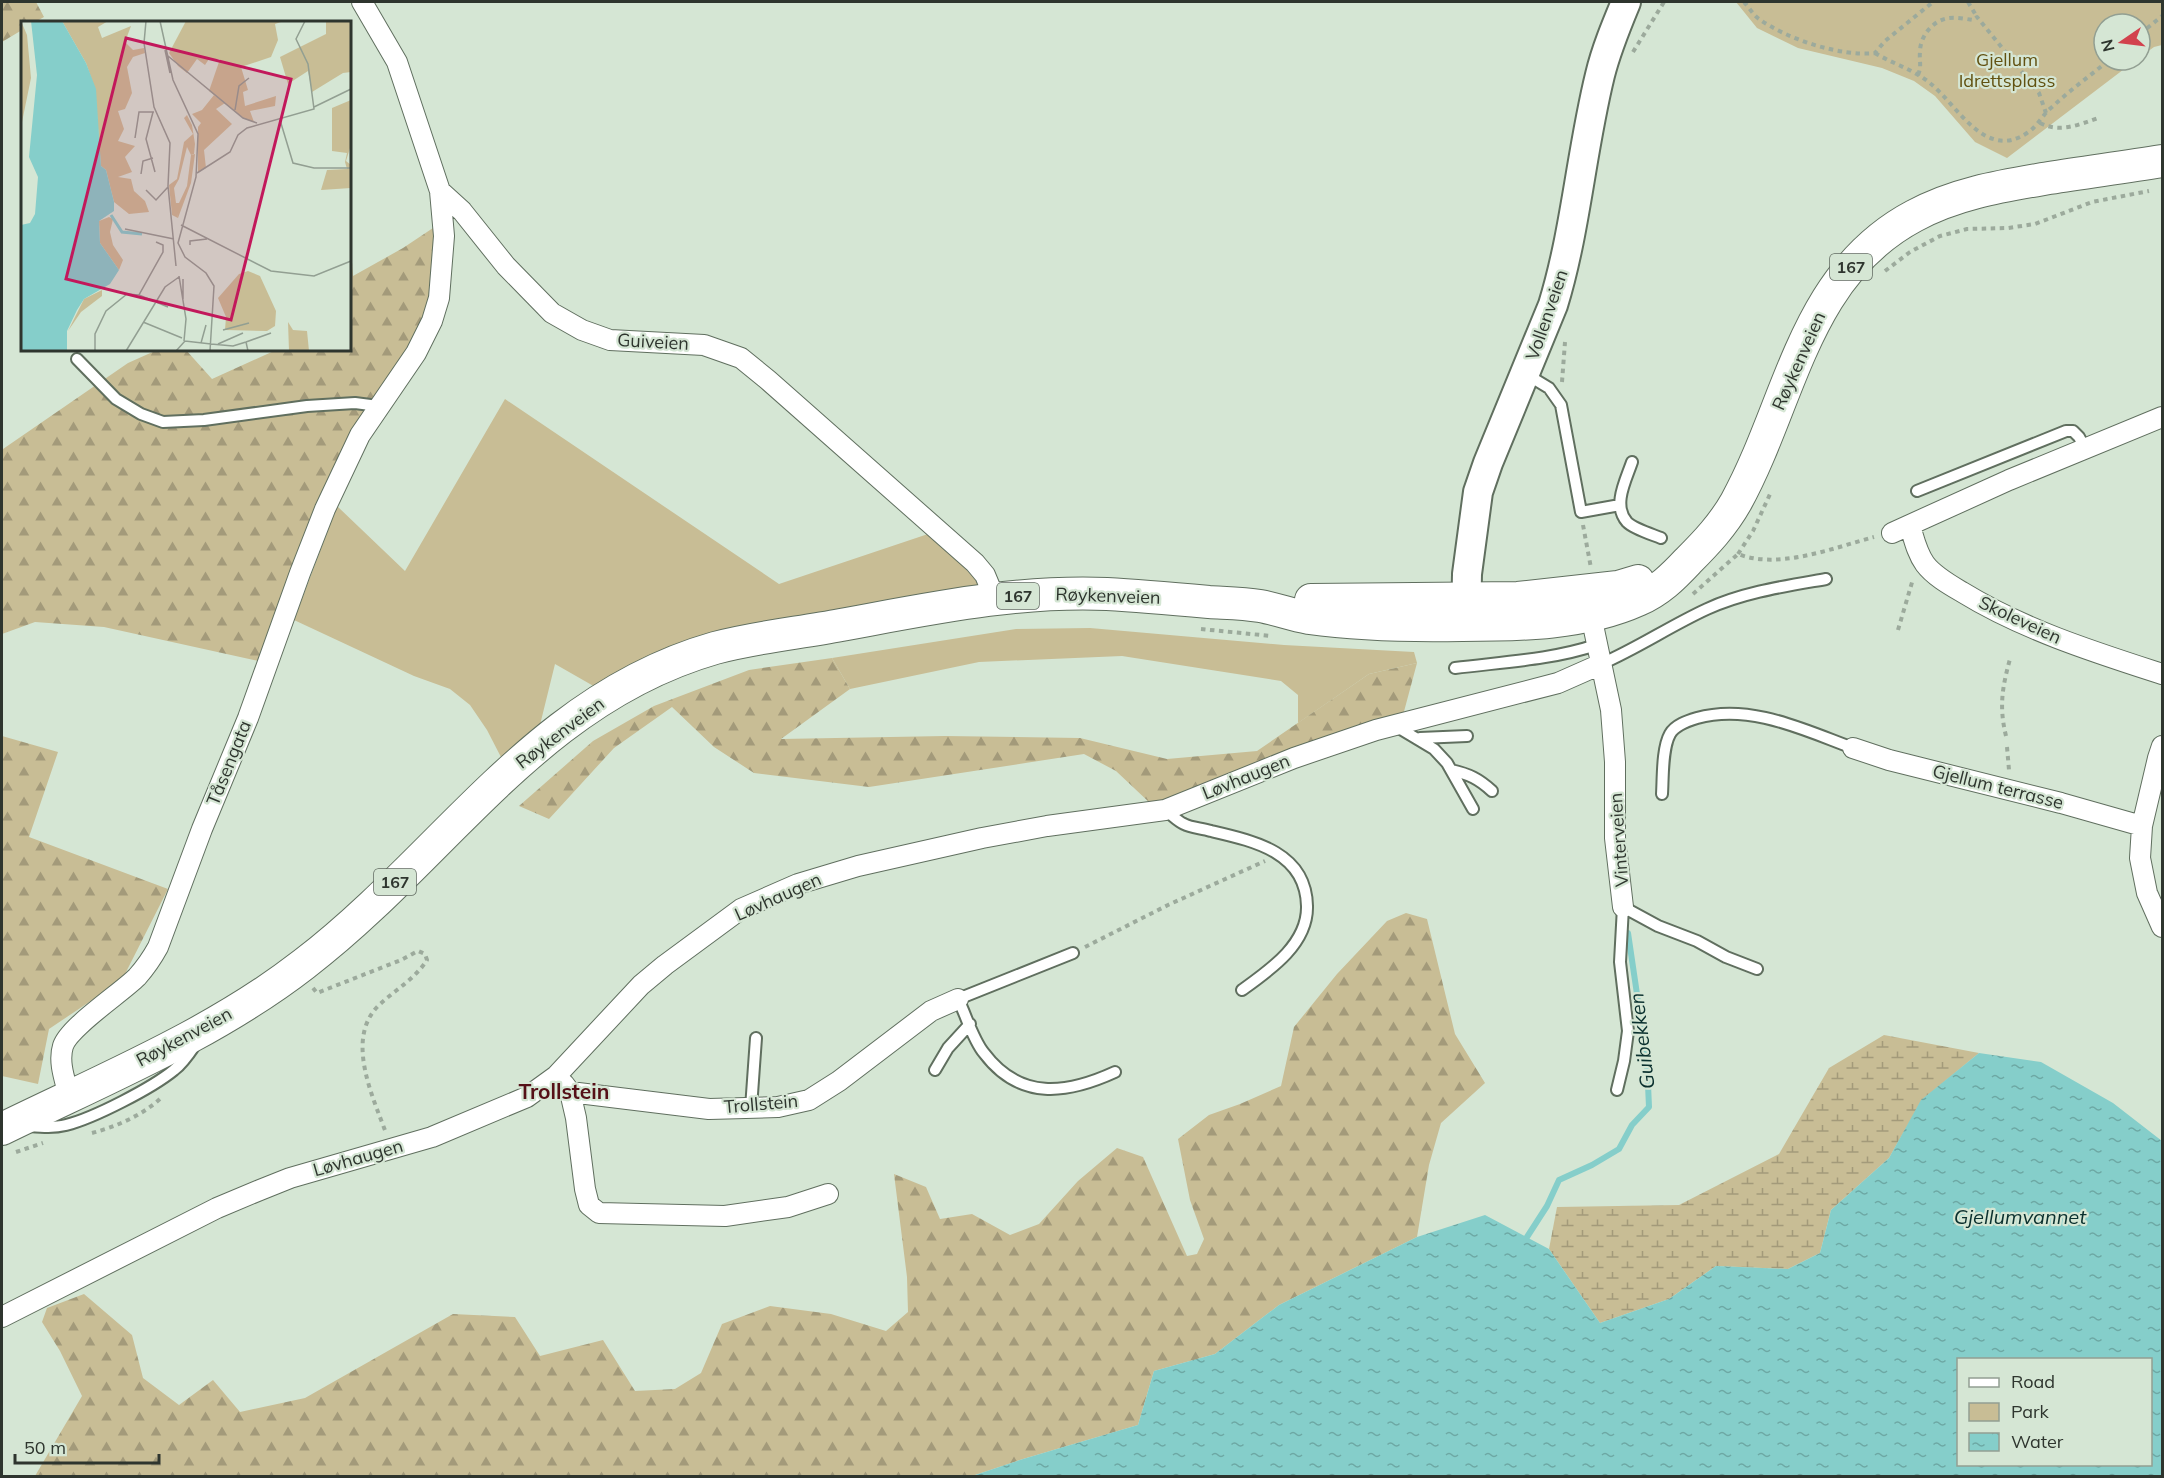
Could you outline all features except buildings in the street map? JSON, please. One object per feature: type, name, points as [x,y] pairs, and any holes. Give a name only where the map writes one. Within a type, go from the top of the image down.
[{"type":"main road","name":"Vollenveien","points":[[1466,612],[1468,564],[1478,492],[1526,374],[1561,279],[1598,81],[1626,2]]},
{"type":"main road","name":"Røykenveien","points":[[4,1133],[69,1096],[209,1025],[260,995],[308,961],[342,933],[537,747],[584,710],[656,670],[723,646],[933,608],[1049,594],[1102,594],[1258,605],[1305,617],[1407,626],[1466,612],[1538,623],[1563,620],[1589,592],[1624,606],[1665,585],[1713,536],[1736,501],[1767,434],[1801,345],[1841,279],[1877,239],[1912,216],[1960,196],[2022,183],[2163,161]]},
{"type":"street","name":"Guiveien","points":[[365,2],[397,62],[440,191],[462,211],[506,266],[552,313],[582,330],[610,340],[704,345],[741,358],[975,563],[985,575],[995,599]]},
{"type":"street","name":"Tåsengata","points":[[69,1096],[62,1067],[64,1043],[81,1025],[137,977],[158,947],[202,829],[248,718],[325,509],[360,435],[416,353],[432,321],[439,298],[444,245],[440,191]]},
{"type":"street","name":"Skoleveien","points":[[2163,417],[2085,448],[2004,469],[1901,529],[1916,545],[1926,565],[1957,589],[1985,606],[2071,644],[2163,674]]},
{"type":"street","name":"Vinterveien","points":[[1589,592],[1596,645],[1611,710],[1615,762],[1615,838],[1623,907]]},
{"type":"street","name":"Løvhaugen","points":[[2,1317],[217,1208],[290,1178],[432,1137],[527,1097],[556,1076],[634,993],[665,964],[741,909],[798,884],[858,866],[982,838],[1047,826],[1165,810],[1294,758],[1394,725],[1558,683],[1601,664]]},
{"type":"street","points":[[2163,746],[2142,826],[2140,858],[2147,893],[2163,927]]},
{"type":"street","name":"Gjellum terrasse","points":[[1853,748],[1888,760],[2061,803],[2142,826]]},
{"type":"street","name":"Trollstein","points":[[570,1092],[709,1109],[778,1107],[809,1100],[840,1082],[931,1011],[958,999]]},
{"type":"street","points":[[556,1076],[570,1092],[576,1118],[585,1189],[589,1205],[599,1213],[725,1216],[788,1207],[828,1194]]},
{"type":"lane","points":[[78,359],[116,399],[141,414],[163,422],[204,420],[307,406],[355,403],[378,406]]},
{"type":"lane","points":[[1526,374],[1549,388],[1561,405],[1581,512],[1620,505]]},
{"type":"lane","points":[[1632,462],[1621,496],[1621,513],[1628,523],[1661,538]]},
{"type":"lane","points":[[1917,491],[2004,469]]},
{"type":"lane","points":[[1601,664],[1632,651],[1726,601],[1761,591],[1826,579]]},
{"type":"lane","points":[[1455,668],[1551,657],[1596,645]]},
{"type":"lane","points":[[1662,794],[1664,760],[1670,734],[1686,721],[1720,712],[1752,714],[1853,748]]},
{"type":"lane","points":[[1394,725],[1434,749],[1451,770],[1473,809]]},
{"type":"lane","points":[[1418,738],[1467,736]]},
{"type":"lane","points":[[1451,770],[1479,779],[1492,792]]},
{"type":"lane","points":[[1165,810],[1184,824],[1248,840],[1281,854],[1292,865],[1307,889],[1307,915],[1297,940],[1274,967],[1242,990]]},
{"type":"lane","points":[[1623,907],[1658,926],[1757,969]]},
{"type":"lane","name":"Vinterveien","points":[[1617,1090],[1628,1031],[1620,963],[1623,907]]},
{"type":"lane","points":[[1073,953],[958,999],[983,1053],[1007,1076],[1037,1090],[1069,1088],[1091,1083],[1115,1072]]},
{"type":"lane","points":[[935,1070],[948,1048],[969,1024]]},
{"type":"lane","points":[[4,1133],[65,1125],[86,1118],[155,1083],[175,1069],[191,1052],[209,1025]]},
{"type":"lane","points":[[751,1108],[756,1038]]},
{"type":"path","points":[[1744,2],[1757,18],[1802,41],[1861,55],[1875,53],[1918,75],[1931,83],[1978,132],[1995,140],[2007,141],[2025,135],[2040,123],[2046,113],[2095,72]]},
{"type":"path","points":[[1875,53],[1884,41],[1934,2]]},
{"type":"path","points":[[1968,2],[1977,17],[2038,93],[2046,113]]},
{"type":"path","points":[[1918,75],[1922,66],[1919,54],[1921,41],[1929,29],[1938,21],[1950,17],[1973,20],[1977,17]]},
{"type":"path","points":[[2040,123],[2057,129],[2072,127],[2098,118]]},
{"type":"path","points":[[1880,276],[1910,252],[1940,236],[1967,229],[2008,228],[2035,224],[2092,202],[2151,190]]},
{"type":"path","points":[[1738,555],[1753,531],[1773,488]]},
{"type":"path","points":[[1581,512],[1589,592]]},
{"type":"path","points":[[1898,630],[1908,594]]},
{"type":"path","points":[[2006,736],[2002,721],[2002,689],[2010,659]]},
{"type":"path","points":[[1073,953],[1281,854]]},
{"type":"path","points":[[313,988],[317,993],[418,951],[425,954],[427,960],[421,969],[378,1006],[367,1020],[363,1034],[362,1052],[373,1098],[391,1148]]},
{"type":"path","points":[[304,994],[322,981]]},
{"type":"path","points":[[90,1134],[112,1128],[162,1098]]},
{"type":"path","points":[[4,1133],[48,1141]]},
{"type":"green space","points":[[2,2],[36,2],[44,17],[37,21],[21,21],[21,31],[2,42]]},
{"type":"green space","name":"Gjellum Idrettsplass","points":[[1736,2],[2162,2],[2162,45],[2152,48],[2152,12],[2092,12],[2092,72],[2120,72],[2007,158],[1975,142],[1935,96],[1914,81],[1882,68],[1798,48],[1757,28]]},
{"type":"green space","points":[[442,222],[429,326],[355,452],[272,664],[104,627],[35,622],[2,634],[2,447],[3,449],[128,363],[155,351],[187,351],[212,379],[274,351],[351,351],[351,249],[353,276],[403,248]]},
{"type":"green space","points":[[505,399],[779,584],[931,533],[983,587],[597,688],[555,664],[539,729],[503,761],[487,730],[470,705],[450,689],[414,676],[294,620],[337,506],[405,571]]},
{"type":"green space","points":[[1090,628],[1284,645],[1414,652],[1417,663],[1369,674],[1298,723],[1298,695],[1281,681],[1122,656],[979,662],[850,689],[832,658],[1016,629]]},
{"type":"green space","points":[[832,658],[850,689],[781,739],[945,736],[1080,738],[1167,759],[1257,751],[1369,674],[1417,663],[1402,719],[1290,755],[1151,804],[1116,771],[1084,754],[869,787],[754,773],[714,747],[672,707],[614,748],[549,819],[519,806],[593,741],[654,706],[749,670]]},
{"type":"green space","points":[[2,736],[58,752],[29,837],[168,889],[122,980],[49,1029],[38,1084],[2,1076]]},
{"type":"green space","points":[[1406,913],[1427,919],[1455,1034],[1485,1083],[1441,1123],[1429,1165],[1417,1237],[1279,1305],[1215,1354],[1154,1371],[1138,1425],[972,1476],[35,1476],[82,1396],[60,1351],[42,1322],[47,1308],[84,1294],[132,1335],[143,1378],[179,1405],[213,1380],[240,1412],[305,1398],[453,1314],[515,1317],[540,1356],[603,1340],[635,1391],[675,1389],[701,1373],[722,1324],[770,1306],[831,1314],[886,1331],[908,1312],[907,1277],[894,1174],[926,1187],[940,1219],[972,1214],[1010,1235],[1039,1224],[1078,1181],[1117,1148],[1143,1157],[1187,1256],[1197,1254],[1204,1239],[1190,1200],[1178,1139],[1209,1115],[1281,1086],[1294,1027],[1337,974],[1387,921]]},
{"type":"green space","points":[[1884,1035],[1979,1053],[1922,1100],[1889,1158],[1831,1210],[1820,1253],[1788,1269],[1716,1266],[1669,1299],[1600,1323],[1549,1249],[1557,1207],[1679,1205],[1779,1154],[1829,1068]]},
{"type":"water","name":"Gjellumvannet","points":[[1979,1053],[2041,1062],[2113,1103],[2162,1141],[2162,1476],[972,1476],[1138,1425],[1154,1371],[1215,1354],[1279,1305],[1417,1237],[1485,1215],[1549,1249],[1600,1323],[1669,1299],[1716,1266],[1788,1269],[1820,1253],[1831,1210],[1889,1158],[1921,1100]]},
{"type":"waterway","name":"Guibekken","points":[[1527,1237],[1547,1206],[1559,1180],[1592,1165],[1619,1149],[1632,1125],[1649,1107],[1647,1062],[1628,933]]},
{"type":"district","name":"Trollstein","points":[[564,1092]]}]
